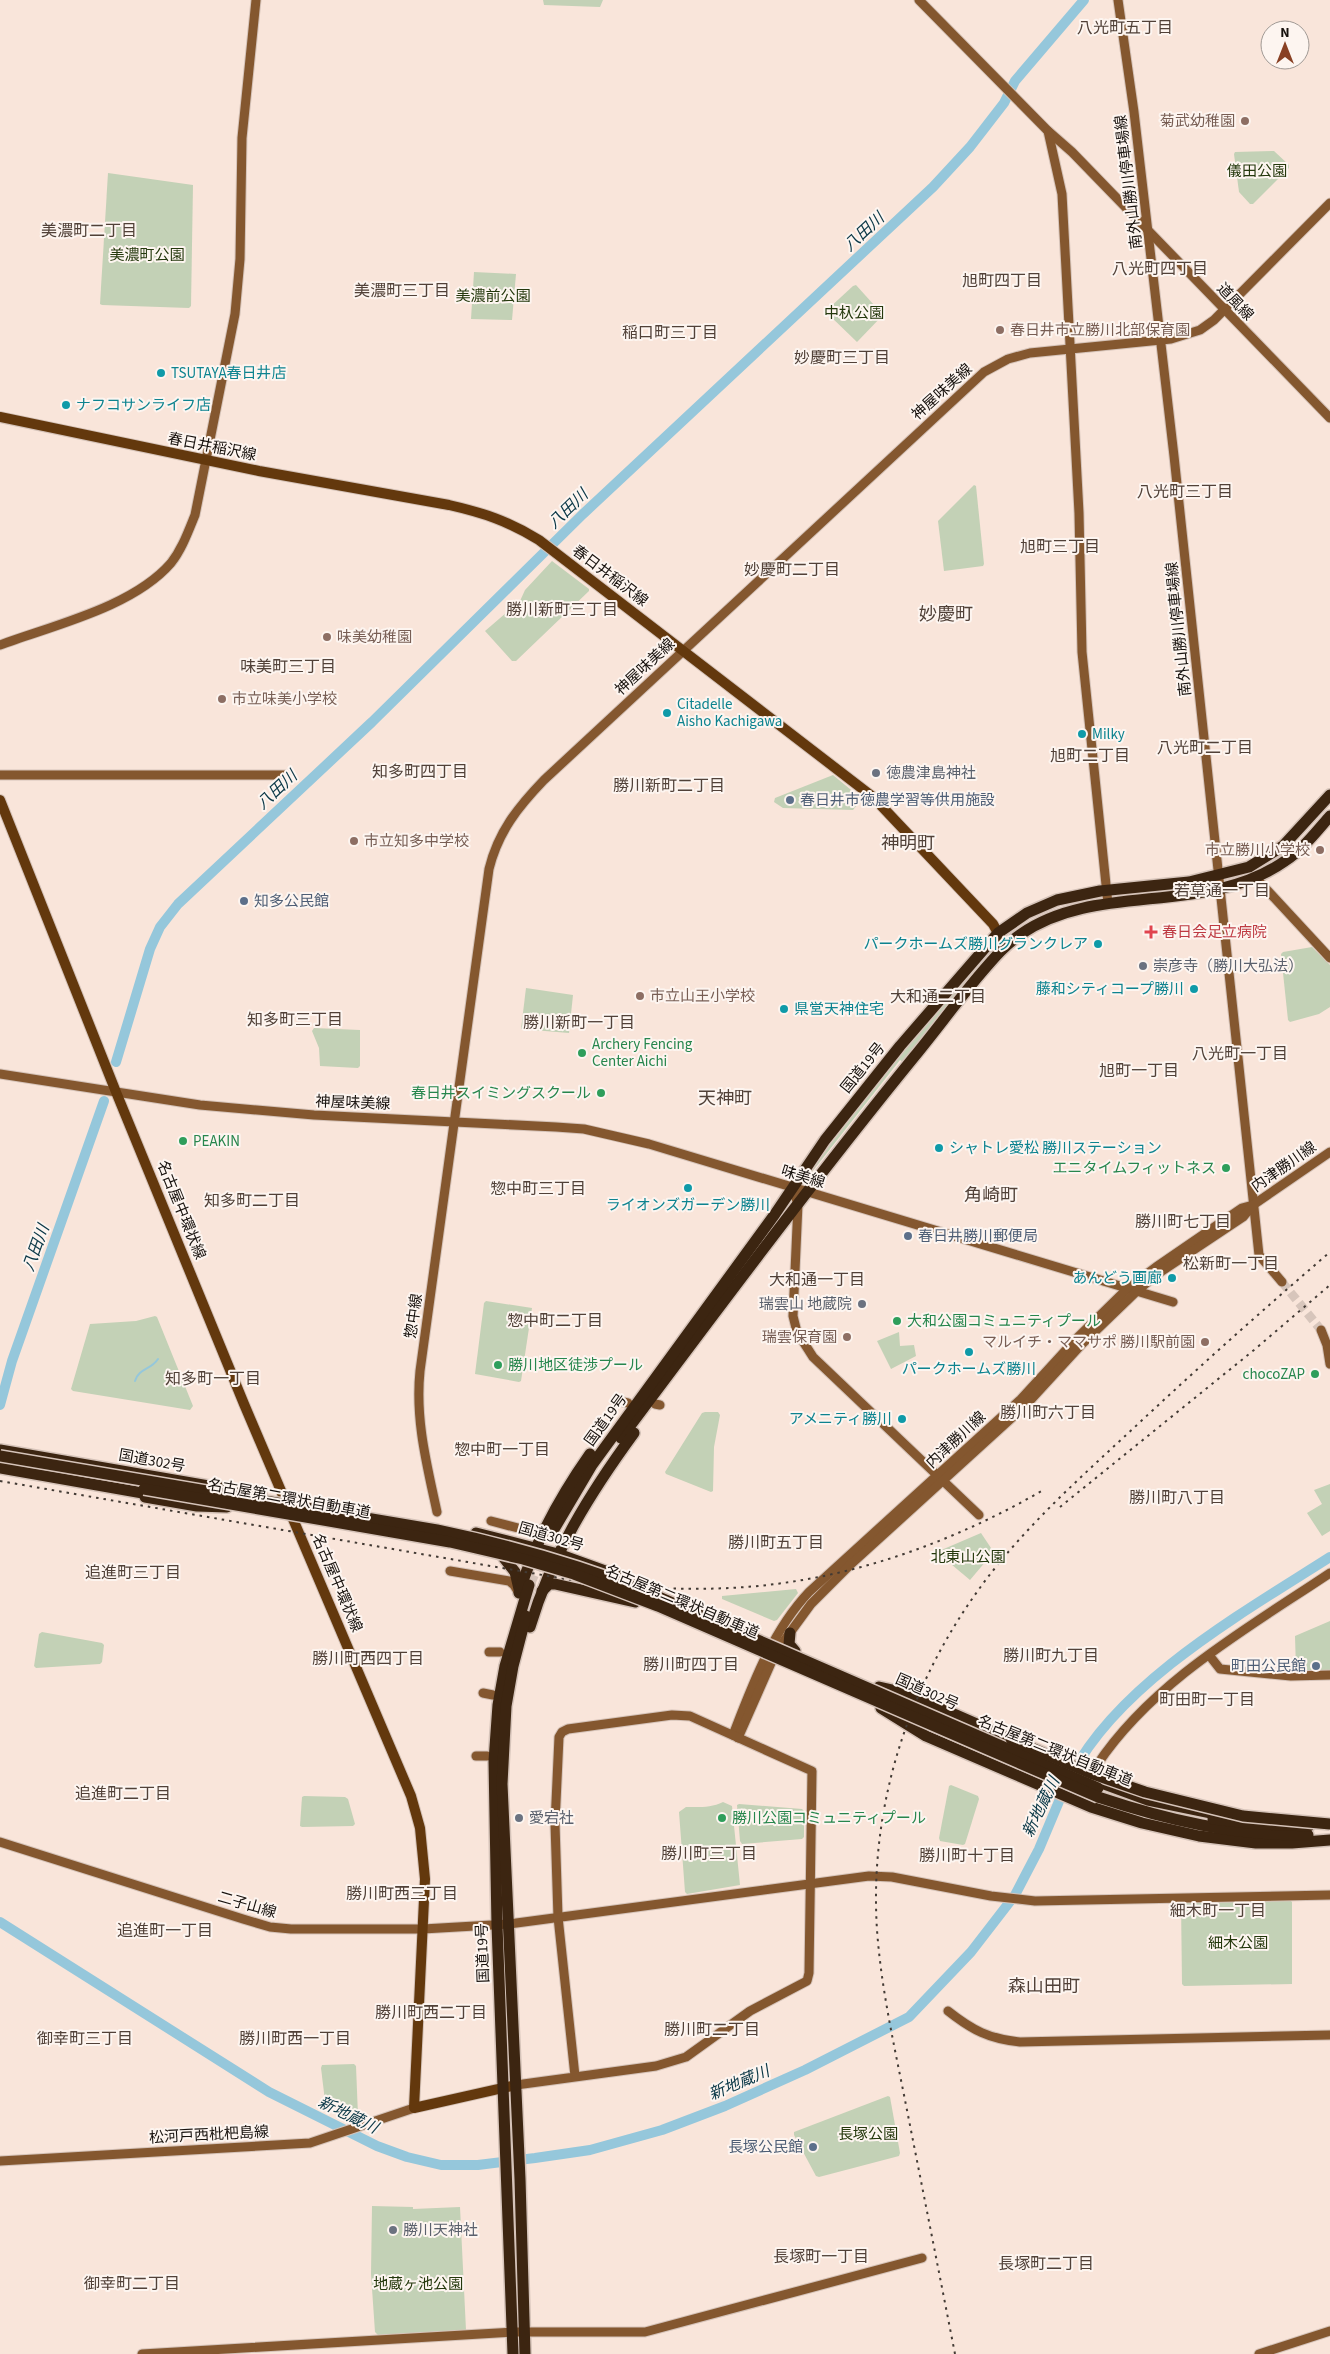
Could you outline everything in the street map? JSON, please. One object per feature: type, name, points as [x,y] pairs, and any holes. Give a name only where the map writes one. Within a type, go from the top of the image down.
[{"type":"highway","name":"国道19号","points":[[548,1551],[600,1467],[697,1329],[792,1187],[842,1118],[900,1046],[998,933],[1022,916],[1047,904],[1106,890],[1189,882],[1250,867],[1277,851],[1289,841],[1330,795]]},
{"type":"highway","name":"国道19号","points":[[697,1329],[962,996],[1005,946],[1027,930],[1051,918],[1108,904],[1191,896],[1256,878],[1278,866],[1297,852],[1330,816]]},
{"type":"highway","points":[[500,1848],[490,1827],[482,1756],[488,1694],[495,1652],[548,1551],[574,1478],[625,1403],[697,1329]]},
{"type":"highway","points":[[530,1588],[548,1551],[658,1404],[697,1329]]},
{"type":"highway","points":[[0,1444],[70,1459]]},
{"type":"highway","points":[[0,1450],[70,1459]]},
{"type":"highway","name":"名古屋第二環状自動車道","points":[[0,1456],[437,1530],[536,1552],[645,1591],[1098,1788],[1175,1812],[1232,1821],[1294,1826],[1330,1824]]},
{"type":"highway","name":"国道302号","points":[[70,1459],[130,1472],[440,1526],[548,1551],[648,1587],[1085,1777],[1148,1800],[1202,1812],[1270,1820],[1330,1824]]},
{"type":"highway","name":"名古屋第二環状自動車道","points":[[0,1464],[450,1542],[542,1564],[608,1586],[658,1606],[1098,1797],[1143,1812],[1201,1826],[1260,1834],[1330,1835]]},
{"type":"highway","name":"国道302号","points":[[0,1468],[61,1481],[227,1507],[439,1544],[504,1558],[548,1551],[603,1589],[1012,1765],[1025,1768],[1042,1765],[1060,1766]]},
{"type":"highway","points":[[0,1472],[61,1481]]},
{"type":"highway","points":[[548,1551],[568,1550],[577,1560]]},
{"type":"highway","points":[[504,1558],[530,1588]]},
{"type":"highway","points":[[530,1588],[552,1583],[635,1602]]},
{"type":"highway","name":"国道19号","points":[[525,2354],[526,2332],[509,1924],[500,1848],[494,1761],[498,1706],[509,1648],[530,1588]]},
{"type":"highway","points":[[790,1633],[789,1644],[795,1651]]},
{"type":"highway","points":[[879,1687],[906,1693],[1090,1773],[1145,1792],[1243,1816],[1330,1824]]},
{"type":"highway","points":[[881,1708],[926,1736],[999,1768],[1092,1807],[1173,1831],[1256,1843],[1330,1840]]},
{"type":"highway","name":"国道19号","points":[[500,1848],[497,1925],[514,2354]]},
{"type":"main road","name":"春日井稲沢線","points":[[0,417],[205,461],[477,511],[510,523],[554,552],[873,797],[993,924],[1005,946]]},
{"type":"main road","name":"名古屋中環状線","points":[[0,800],[116,1092],[284,1499],[411,1796],[420,1828],[424,1852],[423,1929],[414,2108]]},
{"type":"main road","points":[[414,2108],[516,2085]]},
{"type":"street","points":[[0,644],[127,598],[153,581],[172,562],[185,540],[195,515],[235,314],[240,259],[242,138],[256,0]]},
{"type":"street","name":"道風線","points":[[918,0],[1048,131],[1072,152],[1149,234],[1330,418]]},
{"type":"street","name":"南外山勝川停車場線","points":[[1118,0],[1161,340],[1259,1255],[1282,1282]]},
{"type":"street","points":[[1048,131],[1062,194],[1079,514],[1082,652],[1108,904]]},
{"type":"street","name":"神屋味美線","points":[[0,1074],[200,1106],[256,1112],[454,1122],[489,869],[503,830],[522,802],[683,650],[984,372],[1019,356],[1183,337],[1200,330],[1330,204]]},
{"type":"street","points":[[0,775],[287,775]]},
{"type":"street","points":[[1256,878],[1330,958]]},
{"type":"street","name":"味美線","points":[[454,1122],[584,1129],[649,1144],[1172,1302]]},
{"type":"street","name":"惣中線","points":[[437,1512],[422,1443],[418,1395],[454,1122]]},
{"type":"street","name":"内津勝川線","points":[[778,1643],[790,1633],[811,1604],[1028,1393],[1076,1339],[1156,1267],[1242,1208],[1253,1205],[1330,1152]]},
{"type":"street","points":[[792,1187],[798,1204],[793,1316],[802,1342],[813,1357],[979,1515]]},
{"type":"street","points":[[1320,1330],[1326,1342],[1330,1364]]},
{"type":"street","name":"内津勝川線","points":[[736,1736],[769,1660],[794,1610],[809,1592],[940,1479]]},
{"type":"street","points":[[491,1521],[533,1532],[548,1551]]},
{"type":"street","points":[[450,1571],[509,1582],[516,1587],[530,1588]]},
{"type":"street","points":[[1097,1765],[1109,1746],[1149,1706],[1209,1654],[1330,1573]]},
{"type":"street","points":[[1209,1654],[1220,1669],[1292,1676],[1330,1675]]},
{"type":"street","points":[[516,2085],[656,2066],[686,2057],[750,2011],[807,1981],[809,1973],[812,1771],[690,1716],[681,1715],[568,1729],[562,1732],[559,1737],[555,1824],[558,1917],[575,2076]]},
{"type":"street","name":"二子山線","points":[[0,1842],[270,1927],[291,1929],[423,1929],[509,1924],[869,1876],[892,1877],[997,1897],[1024,1900],[1330,1895]]},
{"type":"street","points":[[948,2011],[983,2035],[1000,2040],[1020,2042],[1330,2035]]},
{"type":"street","name":"松河戸西枇杷島線","points":[[0,2161],[310,2143],[414,2108]]},
{"type":"street","points":[[142,2354],[514,2332],[646,2332],[922,2258]]},
{"type":"street","points":[[1259,2354],[1330,2330]]},
{"type":"green space","points":[[543,0],[603,0],[600,7],[544,5]]},
{"type":"green space","name":"儀田公園","points":[[1274,151],[1289,165],[1289,168],[1253,204],[1250,204],[1239,192],[1234,154],[1235,152]]},
{"type":"green space","name":"美濃町公園","points":[[108,173],[193,185],[191,306],[189,308],[100,304]]},
{"type":"green space","name":"美濃前公園","points":[[474,272],[516,274],[512,320],[471,319]]},
{"type":"green space","name":"中杁公園","points":[[856,285],[883,315],[857,342],[827,313],[827,310]]},
{"type":"green space","points":[[974,485],[976,486],[984,564],[983,566],[944,571],[938,521]]},
{"type":"green space","points":[[552,561],[589,589],[589,591],[516,661],[512,661],[485,631],[520,601],[525,590]]},
{"type":"green space","points":[[833,775],[862,799],[853,810],[783,808],[774,802],[775,798]]},
{"type":"green space","points":[[1312,947],[1330,965],[1330,1007],[1319,1014],[1290,1022],[1288,1020],[1281,954],[1283,952]]},
{"type":"green space","points":[[993,949],[994,951],[903,1062],[900,1060],[812,1172],[809,1172],[913,1037]]},
{"type":"green space","points":[[526,988],[573,995],[569,1033],[521,1029]]},
{"type":"green space","points":[[314,1028],[360,1030],[360,1066],[358,1068],[320,1066],[319,1048],[312,1031]]},
{"type":"green space","points":[[486,1301],[532,1308],[521,1381],[519,1382],[475,1374],[484,1303]]},
{"type":"green space","points":[[155,1316],[193,1406],[190,1410],[73,1391],[71,1389],[90,1324],[136,1321]]},
{"type":"green space","points":[[899,1332],[900,1346],[914,1345],[916,1356],[891,1369],[877,1341]]},
{"type":"green space","points":[[718,1412],[720,1415],[714,1447],[713,1491],[711,1492],[665,1472],[702,1413]]},
{"type":"green space","points":[[1330,1484],[1330,1531],[1322,1536],[1307,1513],[1322,1504],[1314,1490]]},
{"type":"green space","name":"北東山公園","points":[[981,1533],[991,1548],[992,1554],[970,1580],[939,1554],[939,1551]]},
{"type":"green space","points":[[796,1589],[798,1593],[777,1620],[774,1621],[722,1599],[722,1596]]},
{"type":"green space","points":[[1330,1621],[1330,1670],[1296,1669],[1295,1636]]},
{"type":"green space","points":[[42,1632],[102,1643],[104,1645],[102,1662],[100,1664],[36,1668],[34,1666],[39,1634]]},
{"type":"green space","points":[[951,1785],[978,1796],[979,1799],[965,1844],[963,1845],[940,1841],[939,1838],[949,1786]]},
{"type":"green space","points":[[302,1797],[345,1797],[348,1799],[355,1824],[353,1826],[300,1826]]},
{"type":"green space","points":[[723,1802],[732,1806],[740,1885],[687,1894],[685,1892],[679,1812],[686,1807],[709,1806]]},
{"type":"green space","points":[[737,1805],[802,1809],[804,1811],[804,1837],[802,1839],[742,1844],[740,1841]]},
{"type":"green space","name":"細木公園","points":[[1290,1900],[1292,1902],[1292,1984],[1184,1986],[1182,1984],[1181,1902]]},
{"type":"green space","points":[[354,2064],[356,2066],[358,2116],[325,2101],[321,2068],[322,2065]]},
{"type":"green space","name":"長塚公園","points":[[888,2096],[890,2097],[899,2156],[819,2177],[816,2176],[794,2132]]},
{"type":"green space","name":"地蔵ヶ池公園","points":[[372,2206],[413,2207],[413,2209],[460,2207],[466,2330],[378,2335],[375,2332],[371,2274]]},
{"type":"waterway","name":"八田川","points":[[116,1062],[150,949],[160,927],[178,904],[372,722],[583,514],[933,187],[970,147],[1004,103],[1015,81],[1084,0]]},
{"type":"waterway","name":"八田川","points":[[0,1405],[12,1361],[104,1101]]},
{"type":"waterway","points":[[135,1381],[142,1371],[158,1359]]},
{"type":"waterway","name":"新地蔵川","points":[[1072,1774],[1093,1741],[1120,1709],[1152,1679],[1223,1626],[1330,1557]]},
{"type":"waterway","name":"新地蔵川","points":[[0,1922],[269,2092],[377,2146],[407,2157],[441,2165],[478,2165],[535,2158],[590,2150],[662,2130],[725,2106],[805,2070],[909,2017],[971,1952],[1015,1895],[1039,1849],[1065,1787]]},
{"type":"tunnel","points":[[1282,1282],[1321,1330]]},
{"type":"tunnel","points":[[529,1585],[550,1536]]},
{"type":"railway","points":[[955,2354],[888,2013],[881,1972],[877,1930],[876,1878],[881,1827],[891,1776],[906,1727],[926,1680],[950,1634],[978,1591],[1025,1533],[1056,1501],[1209,1358],[1330,1252]]},
{"type":"railway","points":[[1060,1507],[1254,1350],[1330,1285]]},
{"type":"railway","points":[[0,1481],[583,1582],[684,1589],[746,1587],[786,1583],[825,1576],[863,1566],[901,1555],[975,1526],[1045,1489]]},
{"type":"place","name":"菊武幼稚園","points":[[1245,121]]},
{"type":"place","name":"春日井市立勝川北部保育園","points":[[1000,330]]},
{"type":"place","name":"TSUTAYA春日井店","points":[[161,373]]},
{"type":"place","name":"ナフコサンライフ店","points":[[66,405]]},
{"type":"place","name":"味美幼稚園","points":[[327,637]]},
{"type":"place","name":"市立味美小学校","points":[[222,699]]},
{"type":"place","name":"Citadelle Aisho Kachigawa","points":[[667,713]]},
{"type":"place","name":"Milky","points":[[1082,734]]},
{"type":"place","name":"徳農津島神社","points":[[876,773]]},
{"type":"place","name":"春日井市徳農学習等供用施設","points":[[790,800]]},
{"type":"place","name":"市立知多中学校","points":[[354,841]]},
{"type":"place","name":"市立勝川小学校","points":[[1320,850]]},
{"type":"place","name":"知多公民館","points":[[244,901]]},
{"type":"place","name":"春日会足立病院","points":[[1151,932]]},
{"type":"place","name":"パークホームズ勝川グランクレア","points":[[1098,944]]},
{"type":"place","name":"崇彦寺（勝川大弘法）","points":[[1143,966]]},
{"type":"place","name":"藤和シティコープ勝川","points":[[1194,989]]},
{"type":"place","name":"市立山王小学校","points":[[640,996]]},
{"type":"place","name":"県営天神住宅","points":[[784,1009]]},
{"type":"place","name":"Archery Fencing Center Aichi","points":[[582,1053]]},
{"type":"place","name":"春日井スイミングスクール","points":[[601,1093]]},
{"type":"place","name":"PEAKIN","points":[[183,1141]]},
{"type":"place","name":"シャトレ愛松 勝川ステーション","points":[[939,1148]]},
{"type":"place","name":"エニタイムフィットネス","points":[[1226,1168]]},
{"type":"place","name":"ライオンズガーデン勝川","points":[[688,1188]]},
{"type":"place","name":"春日井勝川郵便局","points":[[908,1236]]},
{"type":"place","name":"あんどう画廊","points":[[1172,1278]]},
{"type":"place","name":"瑞雲山 地蔵院","points":[[862,1304]]},
{"type":"place","name":"大和公園コミュニティプール","points":[[897,1321]]},
{"type":"place","name":"瑞雲保育園","points":[[847,1337]]},
{"type":"place","name":"マルイチ・ママサポ 勝川駅前園","points":[[1205,1342]]},
{"type":"place","name":"パークホームズ勝川","points":[[969,1352]]},
{"type":"place","name":"勝川地区徒渉プール","points":[[498,1365]]},
{"type":"place","name":"chocoZAP","points":[[1315,1374]]},
{"type":"place","name":"アメニティ勝川","points":[[902,1419]]},
{"type":"place","name":"町田公民館","points":[[1316,1666]]},
{"type":"place","name":"愛宕社","points":[[519,1818]]},
{"type":"place","name":"勝川公園コミュニティプール","points":[[722,1818]]},
{"type":"place","name":"長塚公民館","points":[[813,2147]]},
{"type":"place","name":"勝川天神社","points":[[393,2230]]},
{"type":"district","name":"八光町五丁目","points":[[1125,28]]},
{"type":"district","name":"美濃町二丁目","points":[[89,231]]},
{"type":"district","name":"八光町四丁目","points":[[1160,269]]},
{"type":"district","name":"旭町四丁目","points":[[1002,281]]},
{"type":"district","name":"美濃町三丁目","points":[[402,291]]},
{"type":"district","name":"稲口町三丁目","points":[[670,333]]},
{"type":"district","name":"妙慶町三丁目","points":[[842,358]]},
{"type":"district","name":"八光町三丁目","points":[[1185,492]]},
{"type":"district","name":"旭町三丁目","points":[[1060,547]]},
{"type":"district","name":"妙慶町二丁目","points":[[792,570]]},
{"type":"district","name":"勝川新町三丁目","points":[[562,610]]},
{"type":"district","name":"妙慶町","points":[[946,614]]},
{"type":"district","name":"味美町三丁目","points":[[288,667]]},
{"type":"district","name":"八光町二丁目","points":[[1205,748]]},
{"type":"district","name":"旭町二丁目","points":[[1090,756]]},
{"type":"district","name":"知多町四丁目","points":[[420,772]]},
{"type":"district","name":"勝川新町二丁目","points":[[669,786]]},
{"type":"district","name":"神明町","points":[[908,843]]},
{"type":"district","name":"若草通一丁目","points":[[1222,891]]},
{"type":"district","name":"大和通二丁目","points":[[938,997]]},
{"type":"district","name":"知多町三丁目","points":[[295,1020]]},
{"type":"district","name":"勝川新町一丁目","points":[[579,1023]]},
{"type":"district","name":"八光町一丁目","points":[[1240,1054]]},
{"type":"district","name":"旭町一丁目","points":[[1139,1071]]},
{"type":"district","name":"天神町","points":[[725,1098]]},
{"type":"district","name":"惣中町三丁目","points":[[538,1189]]},
{"type":"district","name":"角崎町","points":[[991,1195]]},
{"type":"district","name":"知多町二丁目","points":[[252,1201]]},
{"type":"district","name":"勝川町七丁目","points":[[1183,1222]]},
{"type":"district","name":"松新町一丁目","points":[[1231,1264]]},
{"type":"district","name":"大和通一丁目","points":[[817,1280]]},
{"type":"district","name":"惣中町二丁目","points":[[555,1321]]},
{"type":"district","name":"知多町一丁目","points":[[213,1379]]},
{"type":"district","name":"勝川町六丁目","points":[[1048,1413]]},
{"type":"district","name":"惣中町一丁目","points":[[502,1450]]},
{"type":"district","name":"勝川町八丁目","points":[[1177,1498]]},
{"type":"district","name":"勝川町五丁目","points":[[776,1543]]},
{"type":"district","name":"追進町三丁目","points":[[133,1573]]},
{"type":"district","name":"勝川町九丁目","points":[[1051,1656]]},
{"type":"district","name":"勝川町西四丁目","points":[[368,1659]]},
{"type":"district","name":"勝川町四丁目","points":[[691,1665]]},
{"type":"district","name":"町田町一丁目","points":[[1207,1700]]},
{"type":"district","name":"追進町二丁目","points":[[123,1794]]},
{"type":"district","name":"勝川町三丁目","points":[[709,1854]]},
{"type":"district","name":"勝川町十丁目","points":[[967,1856]]},
{"type":"district","name":"勝川町西三丁目","points":[[402,1894]]},
{"type":"district","name":"細木町一丁目","points":[[1218,1911]]},
{"type":"district","name":"追進町一丁目","points":[[165,1931]]},
{"type":"district","name":"森山田町","points":[[1044,1986]]},
{"type":"district","name":"勝川町西二丁目","points":[[431,2013]]},
{"type":"district","name":"勝川町二丁目","points":[[712,2030]]},
{"type":"district","name":"御幸町三丁目","points":[[85,2039]]},
{"type":"district","name":"勝川町西一丁目","points":[[295,2039]]},
{"type":"district","name":"長塚町一丁目","points":[[821,2257]]},
{"type":"district","name":"長塚町二丁目","points":[[1046,2264]]},
{"type":"district","name":"御幸町二丁目","points":[[132,2284]]}]
